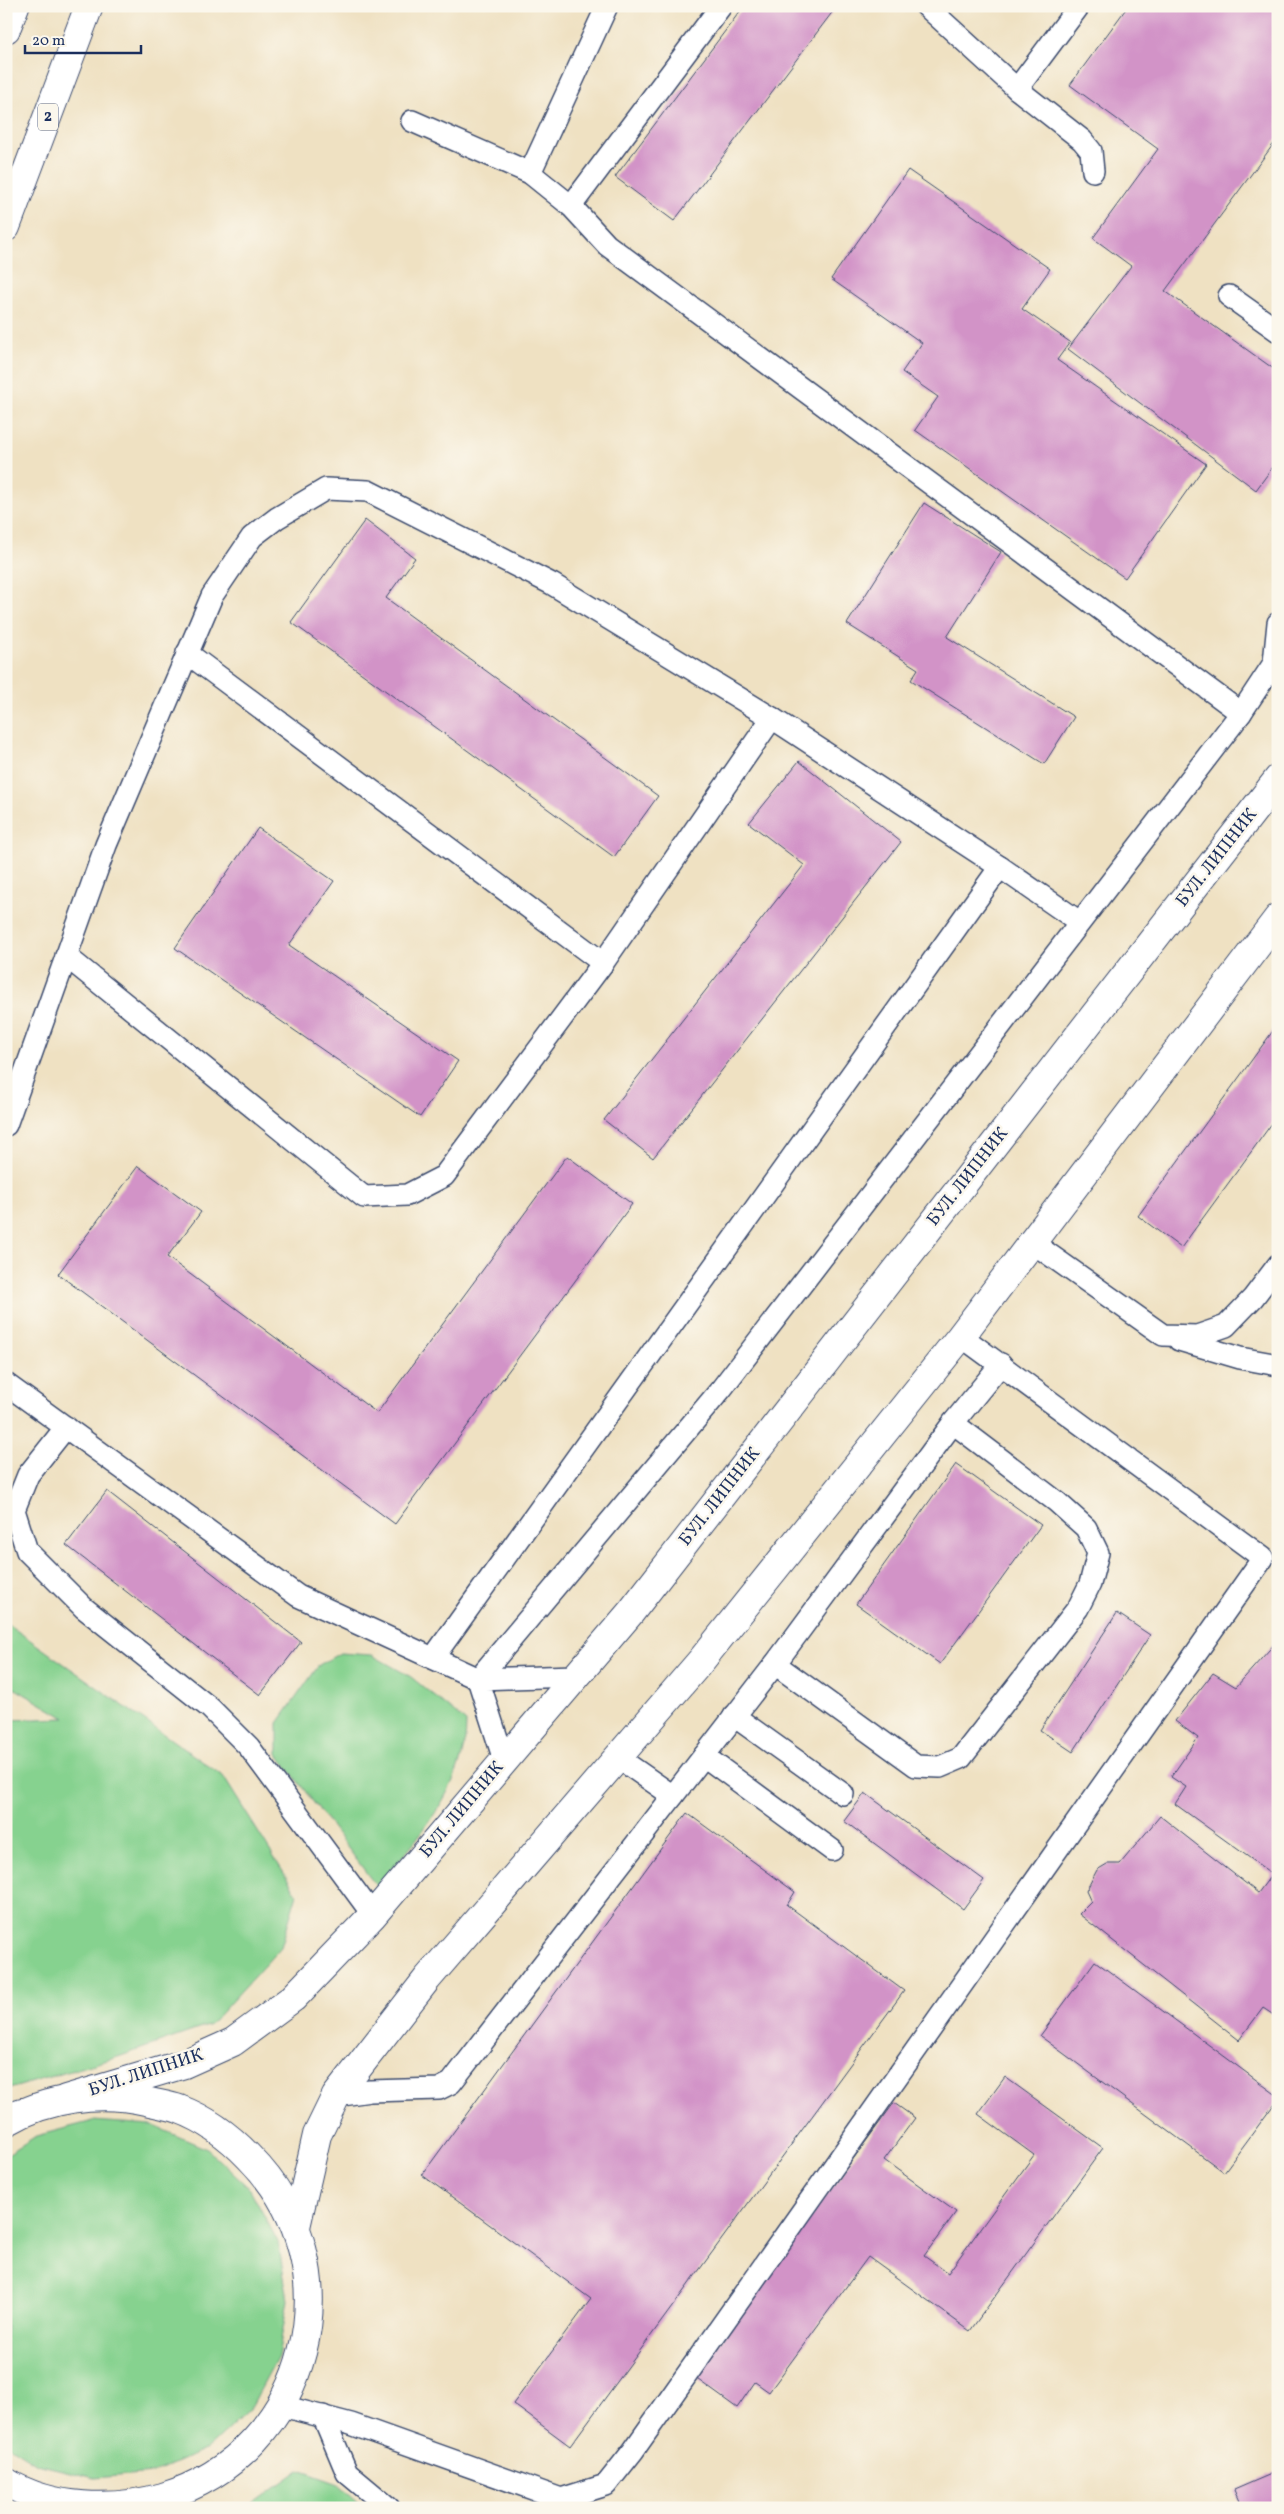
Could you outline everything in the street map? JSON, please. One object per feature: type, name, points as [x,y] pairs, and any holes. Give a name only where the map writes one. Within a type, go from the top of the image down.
[{"type":"main road","points":[[6,29],[15,6]]},
{"type":"main road","name":"2","points":[[6,227],[89,6]]},
{"type":"main road","name":"БУЛ. ЛИПНИК","points":[[66,2098],[184,2064],[233,2042],[293,1998],[373,1915],[631,1612],[1278,779]]},
{"type":"main road","points":[[296,2227],[317,2136],[336,2096],[427,1979],[620,1759],[700,1662],[961,1336],[1278,918]]},
{"type":"main road","points":[[6,2482],[53,2500],[99,2507],[144,2502],[185,2490],[223,2469],[256,2440],[282,2406],[300,2364],[309,2318],[308,2272],[296,2227],[269,2177],[229,2136],[179,2109],[123,2096],[66,2098],[11,2117]]},
{"type":"lane","points":[[530,174],[607,6]]},
{"type":"lane","points":[[571,206],[721,6]]},
{"type":"lane","points":[[926,6],[1017,88],[1082,140],[1091,151],[1093,170]]},
{"type":"lane","points":[[1017,88],[1079,6]]},
{"type":"lane","points":[[412,121],[530,174],[571,206],[607,245],[1241,713]]},
{"type":"lane","points":[[1229,296],[1278,331]]},
{"type":"lane","points":[[6,1125],[106,845],[212,596],[252,537],[278,518],[326,490],[368,491],[552,584],[772,718],[1000,866],[1078,921]]},
{"type":"lane","points":[[478,1679],[722,1388],[1078,921],[1241,713],[1276,664],[1278,623]]},
{"type":"lane","points":[[187,653],[603,963]]},
{"type":"lane","points":[[66,956],[364,1197],[407,1194],[444,1176],[603,963],[772,718]]},
{"type":"lane","points":[[432,1658],[1000,866]]},
{"type":"lane","points":[[1033,1243],[1163,1335],[1240,1358],[1278,1364]]},
{"type":"lane","points":[[1163,1335],[1196,1336],[1226,1326],[1252,1298],[1278,1265]]},
{"type":"lane","points":[[282,2406],[351,2424],[560,2499],[606,2485],[650,2427],[1271,1564],[961,1336]]},
{"type":"lane","points":[[336,2096],[370,2091],[439,2089],[450,2083],[775,1664],[953,1423],[1001,1364]]},
{"type":"lane","points":[[6,1384],[298,1596],[478,1679],[575,1676]]},
{"type":"lane","points":[[775,1664],[916,1766],[940,1767],[961,1758],[1078,1608],[1090,1584],[1098,1553],[1086,1528],[1057,1502],[953,1423]]},
{"type":"lane","points":[[66,1427],[28,1474],[14,1510],[27,1551],[84,1608],[210,1708],[249,1747],[373,1915]]},
{"type":"lane","points":[[478,1679],[504,1760]]},
{"type":"lane","points":[[734,1716],[843,1794]]},
{"type":"lane","points":[[704,1756],[832,1850]]},
{"type":"lane","points":[[620,1759],[673,1796]]},
{"type":"lane","points":[[323,2416],[347,2473],[389,2508]]},
{"type":"green space","points":[[6,1623],[223,1776],[297,1894],[281,1947],[210,2025],[118,2057],[6,2090],[6,1720],[65,1718],[14,1688],[6,1688]]},
{"type":"green space","points":[[340,1653],[372,1655],[411,1677],[466,1722],[464,1746],[449,1790],[423,1831],[377,1887],[278,1755],[278,1723],[319,1665]]},
{"type":"green space","points":[[93,2121],[152,2125],[207,2149],[250,2189],[278,2242],[288,2300],[278,2357],[250,2409],[207,2449],[153,2473],[95,2478],[37,2464],[6,2444],[6,2155],[36,2136]]},
{"type":"green space","points":[[299,2470],[339,2484],[365,2508],[246,2508]]},
{"type":"building","points":[[744,6],[837,6],[674,221],[615,177]]},
{"type":"building","points":[[1128,6],[1278,6],[1278,138],[1165,291],[1278,372],[1278,460],[1256,490],[1068,349],[1131,266],[1093,238],[1158,149],[1070,85]]},
{"type":"building","points":[[908,170],[1050,269],[1022,309],[1070,342],[1057,360],[1206,464],[1125,578],[915,430],[938,397],[902,372],[922,343],[831,279]]},
{"type":"building","points":[[924,503],[1001,552],[947,637],[1074,717],[1044,764],[911,680],[918,669],[847,624]]},
{"type":"building","points":[[365,520],[415,558],[386,598],[658,796],[614,857],[291,622]]},
{"type":"building","points":[[799,761],[901,842],[653,1158],[604,1120],[804,865],[749,823]]},
{"type":"building","points":[[258,828],[334,881],[289,945],[458,1061],[420,1117],[175,948]]},
{"type":"building","points":[[1278,1024],[1278,1115],[1181,1248],[1138,1216]]},
{"type":"building","points":[[567,1156],[632,1204],[395,1524],[58,1274],[138,1166],[201,1212],[167,1257],[377,1413]]},
{"type":"building","points":[[956,1464],[1041,1525],[940,1664],[856,1604]]},
{"type":"building","points":[[107,1491],[301,1642],[260,1695],[66,1545]]},
{"type":"building","points":[[1117,1613],[1150,1635],[1073,1752],[1040,1730]]},
{"type":"building","points":[[1278,1640],[1278,2018],[1263,2008],[1239,2040],[1079,1914],[1091,1902],[1086,1891],[1097,1870],[1107,1864],[1120,1864],[1160,1816],[1258,1893],[1272,1874],[1175,1804],[1186,1787],[1171,1777],[1198,1738],[1175,1721],[1213,1673],[1236,1687]]},
{"type":"building","points":[[865,1793],[984,1880],[963,1909],[844,1821]]},
{"type":"building","points":[[687,1813],[795,1892],[787,1905],[904,1991],[570,2446],[513,2404],[591,2299],[422,2175]]},
{"type":"building","points":[[1095,1961],[1278,2096],[1278,2099],[1224,2172],[1040,2036]]},
{"type":"building","points":[[1005,2077],[1103,2148],[970,2331],[868,2257],[769,2392],[755,2382],[737,2408],[694,2377],[894,2103],[915,2118],[884,2160],[956,2212],[924,2256],[948,2273],[1034,2155],[978,2114]]},
{"type":"building","points":[[1278,2471],[1278,2508],[1242,2508],[1234,2490]]}]
